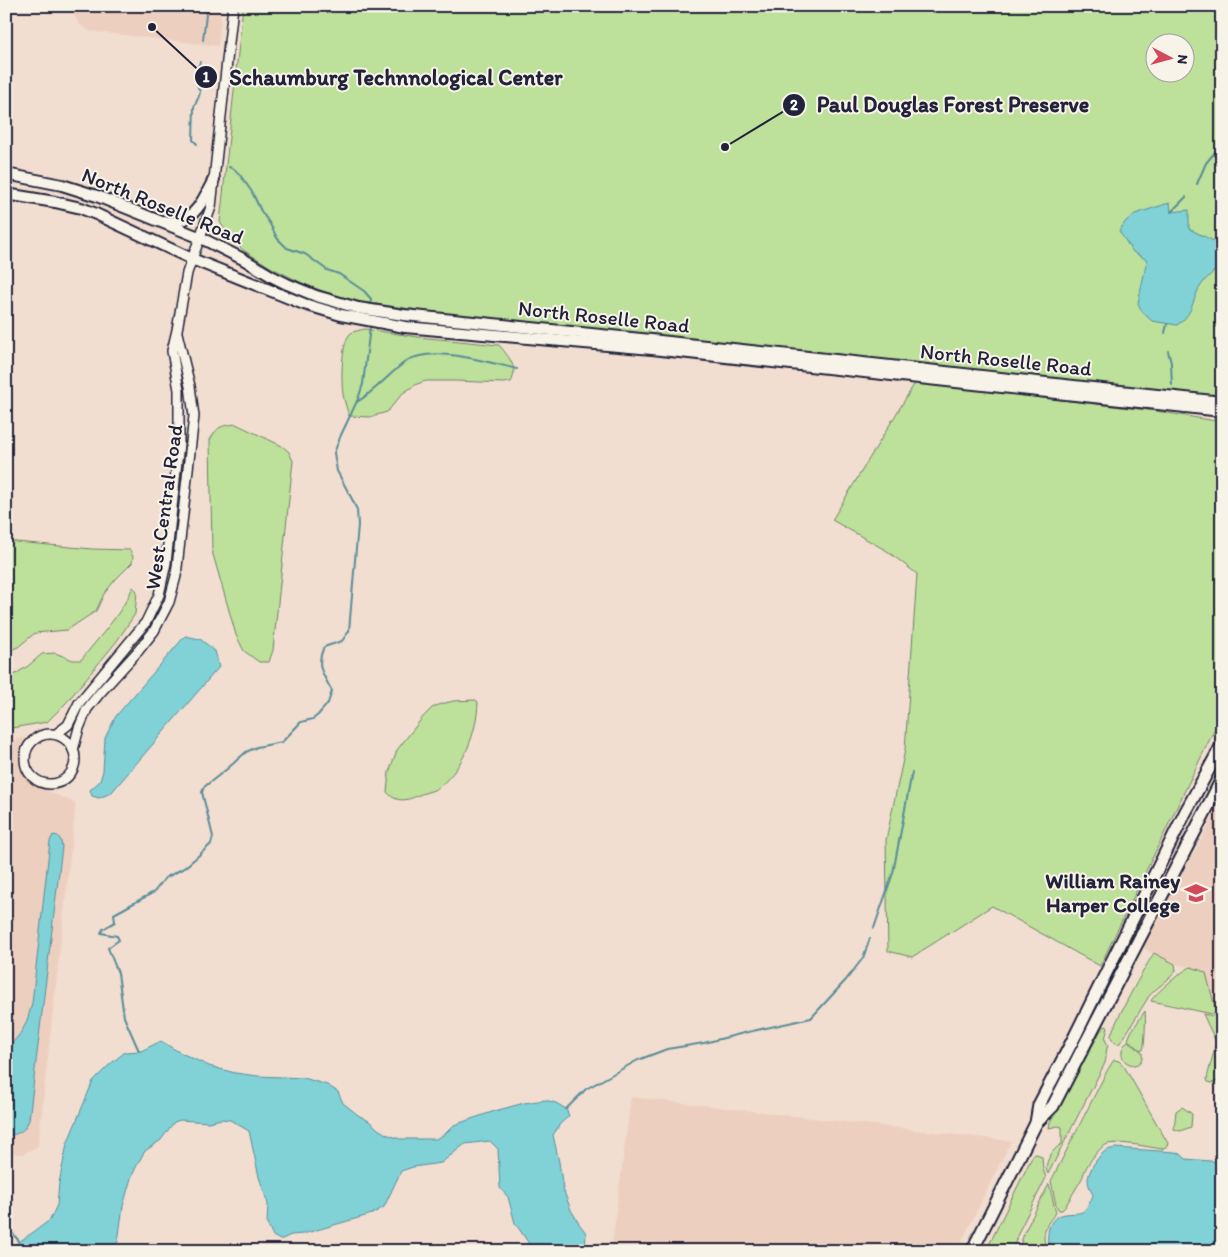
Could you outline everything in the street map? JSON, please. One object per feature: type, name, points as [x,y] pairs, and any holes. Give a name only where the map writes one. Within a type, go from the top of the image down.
[{"type":"main road","name":"North Roselle Road","points":[[6,174],[62,185],[97,196],[201,238],[243,258],[272,277],[316,296],[382,313],[661,341],[1222,402]]},
{"type":"main road","points":[[163,222],[180,221],[190,216],[199,205],[214,179]]},
{"type":"main road","name":"North Roselle Road","points":[[6,194],[54,202],[96,214],[192,259],[304,304],[340,315],[405,327],[662,350],[1222,412]]},
{"type":"main road","points":[[972,1251],[1036,1123],[1039,1105],[1185,813],[1222,745]]},
{"type":"main road","points":[[1036,1123],[1053,1106],[1222,779]]},
{"type":"street","name":"West Central Road","points":[[56,734],[68,725],[79,703],[146,622],[159,595],[166,563],[179,443],[179,390],[172,351],[187,273],[211,208],[232,6]]},
{"type":"street","name":"West Central Road","points":[[73,750],[87,709],[154,631],[169,602],[176,576],[194,416],[190,386],[177,330]]},
{"type":"street","points":[[179,443],[192,444]]},
{"type":"street","points":[[170,527],[182,529]]},
{"type":"street","points":[[155,603],[165,609]]},
{"type":"street","points":[[49,733],[56,734],[63,737],[69,743],[75,756],[75,763],[64,780],[45,784],[38,781],[28,772],[25,762],[26,750],[37,737],[49,733]]},
{"type":"shaded area","points":[[72,6],[222,6],[218,46],[89,31],[79,24],[73,13]]},
{"type":"shaded area","points":[[24,738],[21,764],[23,774],[34,783],[54,794],[76,803],[38,1146],[23,1154],[6,1153],[6,742]]},
{"type":"shaded area","name":"William Rainey Harper College","points":[[1222,797],[1222,1021],[1219,1021],[1205,973],[1195,968],[1175,964],[1141,947],[1204,835]]},
{"type":"shaded area","points":[[631,1097],[1011,1141],[957,1251],[611,1251]]},
{"type":"green space","points":[[243,6],[1222,6],[1222,411],[651,336],[446,314],[362,302],[343,298],[306,285],[272,268],[243,250],[229,237],[220,222]]},
{"type":"green space","points":[[365,329],[418,337],[499,345],[511,362],[514,371],[513,377],[511,382],[504,383],[426,381],[417,384],[403,393],[387,412],[370,417],[349,416],[342,388],[345,344],[351,333]]},
{"type":"green space","points":[[915,383],[1156,411],[1222,422],[1222,714],[1100,966],[992,906],[912,957],[888,951],[886,840],[905,750],[917,574],[887,551],[832,520]]},
{"type":"green space","points":[[236,424],[282,446],[289,452],[293,461],[273,650],[269,662],[259,662],[244,651],[236,635],[212,551],[210,440],[220,428]]},
{"type":"green space","points":[[6,541],[92,549],[130,550],[133,557],[132,563],[104,594],[96,611],[67,630],[35,633],[18,647],[6,652]]},
{"type":"green space","points":[[133,587],[137,591],[135,614],[117,641],[66,703],[47,722],[6,729],[6,680],[28,666],[42,654],[55,653],[73,660],[81,660],[116,616]]},
{"type":"green space","points":[[476,700],[478,702],[477,713],[472,737],[462,759],[448,778],[436,789],[410,799],[402,800],[390,796],[387,792],[389,772],[397,750],[423,717],[438,705],[453,701]]},
{"type":"green space","points":[[1154,953],[1175,964],[1176,971],[1149,996],[1123,1039],[1119,1044],[1116,1043],[1111,1036],[1117,1021]]},
{"type":"green space","points":[[1191,967],[1206,973],[1217,1015],[1151,1001],[1157,993]]},
{"type":"green space","points":[[1145,1011],[1144,1042],[1143,1050],[1141,1050],[1128,1040]]},
{"type":"green space","points":[[1203,1014],[1218,1017],[1219,1021],[1215,1040]]},
{"type":"green space","points":[[1222,1023],[1222,1083],[1218,1081],[1212,1083],[1208,1082],[1207,1079],[1219,1028]]},
{"type":"green space","points":[[1104,1026],[1108,1027],[1105,1039],[1108,1046],[1105,1063],[1048,1174],[1046,1166],[1049,1157],[1062,1144],[1062,1127],[1049,1128],[1050,1122]]},
{"type":"green space","points":[[1128,1041],[1142,1052],[1141,1060],[1135,1065],[1126,1062],[1122,1056],[1123,1048]]},
{"type":"green space","points":[[1114,1060],[1119,1061],[1124,1066],[1168,1143],[1167,1146],[1162,1149],[1121,1143],[1105,1145],[1089,1163],[1082,1179],[1065,1207],[1059,1210],[1056,1205],[1051,1181]]},
{"type":"green space","points":[[1182,1107],[1192,1114],[1191,1127],[1180,1131],[1174,1129],[1176,1111]]},
{"type":"green space","points":[[1037,1154],[1042,1157],[1046,1178],[1019,1231],[1012,1251],[986,1251],[1033,1155]]},
{"type":"green space","points":[[1049,1184],[1056,1213],[1045,1230],[1046,1251],[1018,1251],[1025,1231]]},
{"type":"water","points":[[1170,203],[1171,212],[1189,210],[1189,229],[1216,242],[1222,247],[1220,263],[1202,284],[1187,316],[1177,325],[1152,321],[1142,312],[1138,303],[1147,260],[1133,252],[1119,231],[1126,221],[1135,214]]},
{"type":"water","points":[[185,636],[200,639],[215,651],[219,667],[111,793],[99,798],[92,796],[90,790],[100,781],[103,771],[105,738],[116,716]]},
{"type":"water","points":[[53,835],[58,836],[62,847],[29,1120],[20,1132],[6,1136],[6,1049],[23,1029],[32,1003],[50,841]]},
{"type":"water","points":[[161,1041],[209,1066],[235,1073],[304,1078],[327,1085],[338,1092],[343,1103],[358,1115],[386,1134],[400,1139],[436,1139],[445,1134],[454,1125],[495,1111],[524,1103],[545,1100],[556,1103],[566,1109],[569,1116],[560,1124],[553,1135],[563,1189],[571,1210],[586,1233],[585,1251],[534,1251],[515,1223],[508,1197],[500,1188],[498,1149],[490,1141],[465,1144],[441,1163],[413,1167],[401,1171],[384,1207],[372,1214],[303,1234],[291,1235],[280,1240],[273,1236],[267,1223],[268,1204],[259,1177],[249,1131],[230,1120],[222,1119],[208,1122],[180,1120],[174,1122],[161,1140],[145,1151],[131,1178],[123,1206],[118,1242],[105,1251],[8,1251],[50,1220],[57,1205],[59,1183],[67,1144],[93,1081],[125,1052],[141,1051]]},
{"type":"water","points":[[1115,1148],[1175,1152],[1186,1159],[1222,1162],[1222,1251],[1049,1251],[1048,1233],[1051,1222],[1060,1216],[1080,1213],[1086,1209],[1093,1195],[1089,1186],[1088,1176],[1097,1159],[1104,1152]]},
{"type":"waterway","points":[[203,40],[207,6]]},
{"type":"waterway","points":[[197,144],[193,140],[194,107],[200,92],[194,77],[200,62]]},
{"type":"waterway","points":[[1197,184],[1206,163],[1222,144]]},
{"type":"waterway","points":[[229,167],[240,175],[252,192],[277,238],[287,248],[305,254],[327,270],[339,274],[364,291],[371,299],[371,304]]},
{"type":"waterway","points":[[1171,212],[1186,197]]},
{"type":"waterway","points":[[1165,333],[1167,324]]},
{"type":"waterway","points":[[139,1051],[124,1017],[118,973],[108,948],[119,940],[117,936],[101,933],[103,929],[115,922],[114,914],[154,892],[165,878],[184,868],[211,844],[213,837],[202,792],[204,787],[246,752],[257,747],[282,742],[301,722],[313,719],[328,703],[332,691],[321,670],[320,659],[324,647],[342,641],[349,631],[358,525],[357,510],[337,471],[334,453],[363,384],[370,327]]},
{"type":"waterway","points":[[1168,351],[1171,363],[1172,385]]},
{"type":"waterway","points":[[357,402],[405,362],[416,357],[444,354],[476,359],[517,369]]},
{"type":"waterway","points":[[874,928],[893,873],[912,772]]},
{"type":"waterway","points":[[566,1109],[586,1089],[638,1060],[667,1049],[704,1043],[811,1018],[846,980],[863,958],[870,938]]},
{"type":"waterway","points":[[6,1226],[19,1241]]},
{"type":"place","name":"Schaumburg Technnological Center","points":[[152,27]]},
{"type":"place","name":"Paul Douglas Forest Preserve","points":[[725,147]]},
{"type":"place","name":"William Rainey Harper College","points":[[1196,893]]}]
